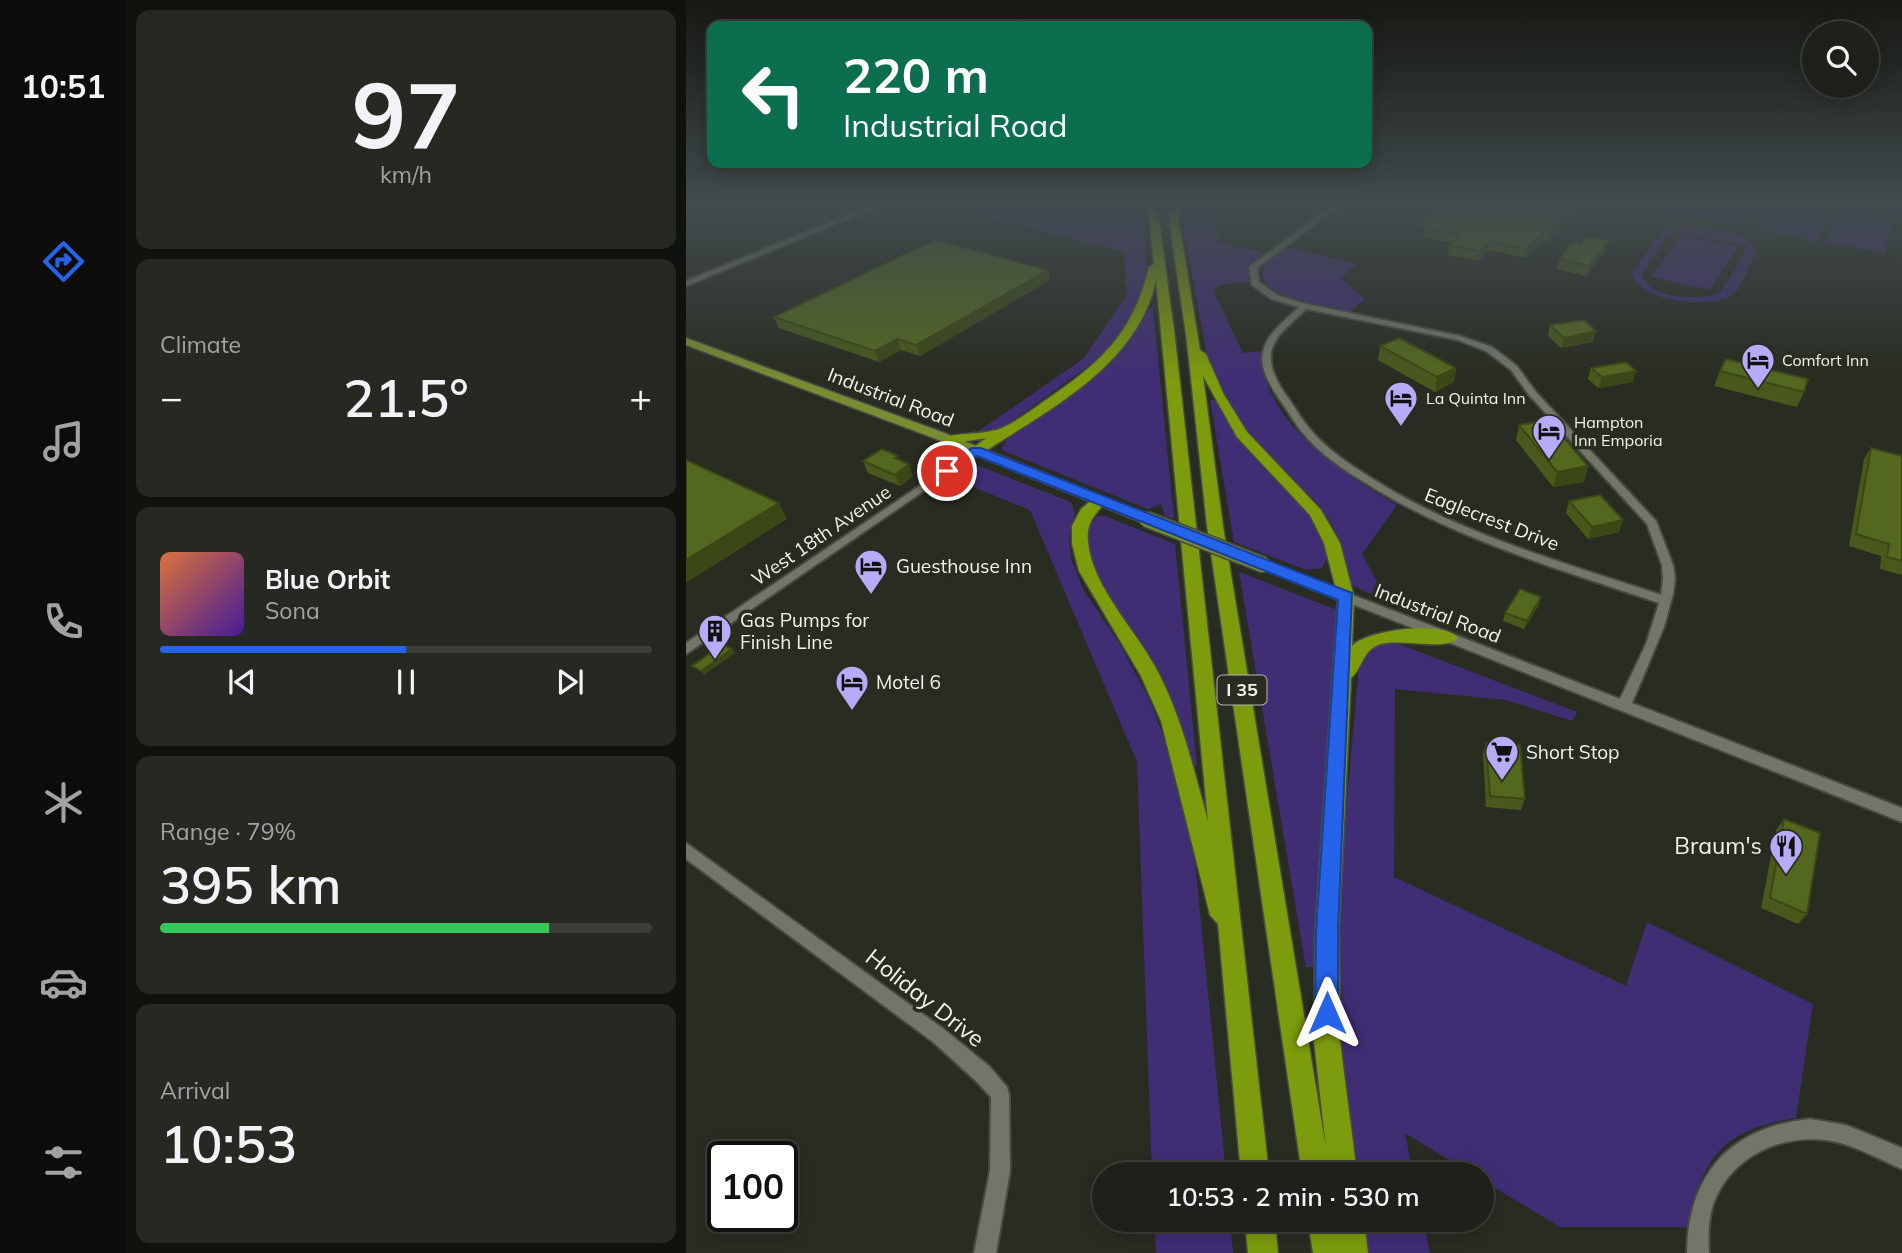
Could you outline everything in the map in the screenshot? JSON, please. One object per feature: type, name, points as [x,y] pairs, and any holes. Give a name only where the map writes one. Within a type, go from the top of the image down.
[{"type":"highway","points":[[976,451],[1095,369],[1125,340],[1147,301],[1155,263]]},
{"type":"highway","name":"I 35","points":[[1160,263],[1254,1162]]},
{"type":"highway","name":"I 35","points":[[1180,263],[1193,342],[1215,526],[1314,1162]]},
{"type":"highway","points":[[1193,342],[1218,395],[1242,434],[1316,513],[1332,543],[1346,597],[1343,689],[1327,931],[1326,1027],[1342,1162]]},
{"type":"highway","points":[[949,440],[981,438],[1009,429]]},
{"type":"highway","points":[[993,459],[997,445],[1009,429]]},
{"type":"highway","points":[[1099,500],[1086,512],[1080,526],[1080,544],[1087,571],[1150,674],[1171,721],[1191,787],[1212,889],[1231,941]]},
{"type":"highway","points":[[1343,689],[1351,657],[1361,644],[1378,637],[1449,638]]},
{"type":"highway","points":[[1261,1232],[1263,1253]]},
{"type":"highway","points":[[1325,1232],[1328,1253]]},
{"type":"highway","points":[[1350,1232],[1353,1253]]},
{"type":"main road","name":"Industrial Road","points":[[686,341],[949,440],[1346,597]]},
{"type":"street","points":[[686,284],[736,263]]},
{"type":"street","points":[[1257,263],[1253,267],[1255,283],[1274,297],[1304,306],[1460,338],[1489,349],[1505,360],[1652,523],[1662,546],[1669,577],[1666,601],[1624,706]]},
{"type":"street","name":"Eaglecrest Drive","points":[[1304,306],[1269,346],[1267,365],[1283,401],[1311,437],[1345,466],[1438,519],[1666,601]]},
{"type":"street","name":"West 18th Avenue","points":[[686,649],[976,451]]},
{"type":"street","name":"Industrial Road","points":[[1346,597],[1902,815]]},
{"type":"street","name":"Holiday Drive","points":[[686,850],[939,1036],[983,1074],[1000,1094],[1000,1171],[985,1253]]},
{"type":"street","points":[[1698,1253],[1696,1233],[1704,1195],[1725,1164],[1752,1144],[1809,1129],[1847,1135],[1902,1159]]},
{"type":"shaded area","points":[[1125,263],[1146,263],[1147,275],[1139,308],[1109,351],[1004,427],[973,435],[1083,359],[1127,295]]},
{"type":"shaded area","points":[[1190,263],[1253,263],[1250,267],[1250,282],[1218,285],[1214,292],[1243,353],[1262,351],[1265,376],[1275,400],[1290,422],[1309,443],[1331,461],[1397,505],[1362,554],[1388,602],[1350,584],[1343,549],[1332,524],[1317,503],[1245,429],[1220,389],[1206,350]]},
{"type":"shaded area","points":[[1268,263],[1355,263],[1357,264],[1341,278],[1365,299],[1351,311],[1317,305],[1281,294],[1268,286],[1263,275]]},
{"type":"shaded area","points":[[1638,263],[1649,263],[1642,273],[1646,282],[1654,289],[1676,296],[1700,297],[1720,293],[1738,263],[1751,263],[1733,294],[1709,302],[1659,296],[1636,282],[1632,272]]},
{"type":"shaded area","points":[[1661,263],[1726,263],[1710,290],[1651,277]]},
{"type":"shaded area","points":[[1149,308],[1153,308],[1174,519],[1165,516],[1161,504],[1148,509],[1001,450],[1018,428],[1106,364],[1126,342]]},
{"type":"shaded area","points":[[1210,400],[1215,400],[1241,441],[1307,512],[1323,540],[1328,556],[1322,568],[1306,570],[1234,542]]},
{"type":"shaded area","points":[[979,466],[1071,502],[1075,513],[1069,537],[1071,559],[1083,589],[1119,643],[1150,701],[1172,760],[1195,862],[1225,1162],[1152,1162],[1137,762],[1030,510],[951,478],[964,468]]},
{"type":"shaded area","points":[[1097,516],[1105,516],[1175,544],[1197,766],[1191,767],[1117,611],[1093,570],[1084,532]]},
{"type":"shaded area","points":[[1239,572],[1340,611],[1317,966],[1306,968]]},
{"type":"shaded area","points":[[1396,643],[1577,712],[1572,721],[1506,700],[1395,689],[1394,877],[1626,986],[1647,922],[1813,1004],[1796,1118],[1751,1130],[1720,1150],[1709,1164],[1701,1182],[1688,1227],[1560,1227],[1494,1187],[1494,1162],[1452,1162],[1405,1133],[1411,1162],[1353,1162],[1338,1022],[1338,930],[1359,664],[1369,650]]},
{"type":"shaded area","points":[[1155,1232],[1231,1232],[1233,1253],[1156,1253]]},
{"type":"shaded area","points":[[1363,1232],[1426,1232],[1430,1253],[1366,1253]]},
{"type":"building","points":[[886,263],[1023,263],[1048,270],[916,345],[897,339],[875,351],[774,317]]},
{"type":"building","points":[[1584,320],[1596,331],[1564,338],[1550,325]]},
{"type":"building","points":[[1399,338],[1456,368],[1437,377],[1380,346]]},
{"type":"building","points":[[1726,359],[1808,379],[1804,392],[1720,371]]},
{"type":"building","points":[[1626,362],[1636,371],[1602,377],[1591,368]]},
{"type":"building","points":[[1549,420],[1588,466],[1557,472],[1519,425]]},
{"type":"building","points":[[1871,448],[1902,456],[1902,561],[1887,557],[1889,544],[1856,534]]},
{"type":"building","points":[[882,449],[909,464],[895,475],[863,461]]},
{"type":"building","points":[[686,460],[779,503],[686,560]]},
{"type":"building","points":[[1600,495],[1623,520],[1592,527],[1569,501]]},
{"type":"building","points":[[1520,589],[1541,597],[1527,621],[1505,613]]},
{"type":"building","points":[[723,644],[732,649],[701,671],[692,666]]},
{"type":"building","name":"Short Stop","points":[[1486,743],[1520,745],[1525,799],[1490,796]]},
{"type":"building","name":"Braum's","points":[[1784,819],[1820,833],[1807,914],[1770,898]]},
{"type":"place","name":"Comfort Inn","points":[[1758,390]]},
{"type":"place","name":"La Quinta Inn","points":[[1401,428]]},
{"type":"place","name":"Hampton Inn Emporia","points":[[1549,461]]},
{"type":"place","name":"Guesthouse Inn","points":[[871,596]]},
{"type":"place","name":"Gas Pumps for Finish Line","points":[[715,661]]},
{"type":"place","name":"Motel 6","points":[[852,712]]},
{"type":"place","name":"Short Stop","points":[[1502,782]]},
{"type":"place","name":"Braum's","points":[[1786,876]]},
{"type":"route","points":[[947,471],[976,451],[1346,597],[1343,689],[1327,931],[1327,1013]]}]
